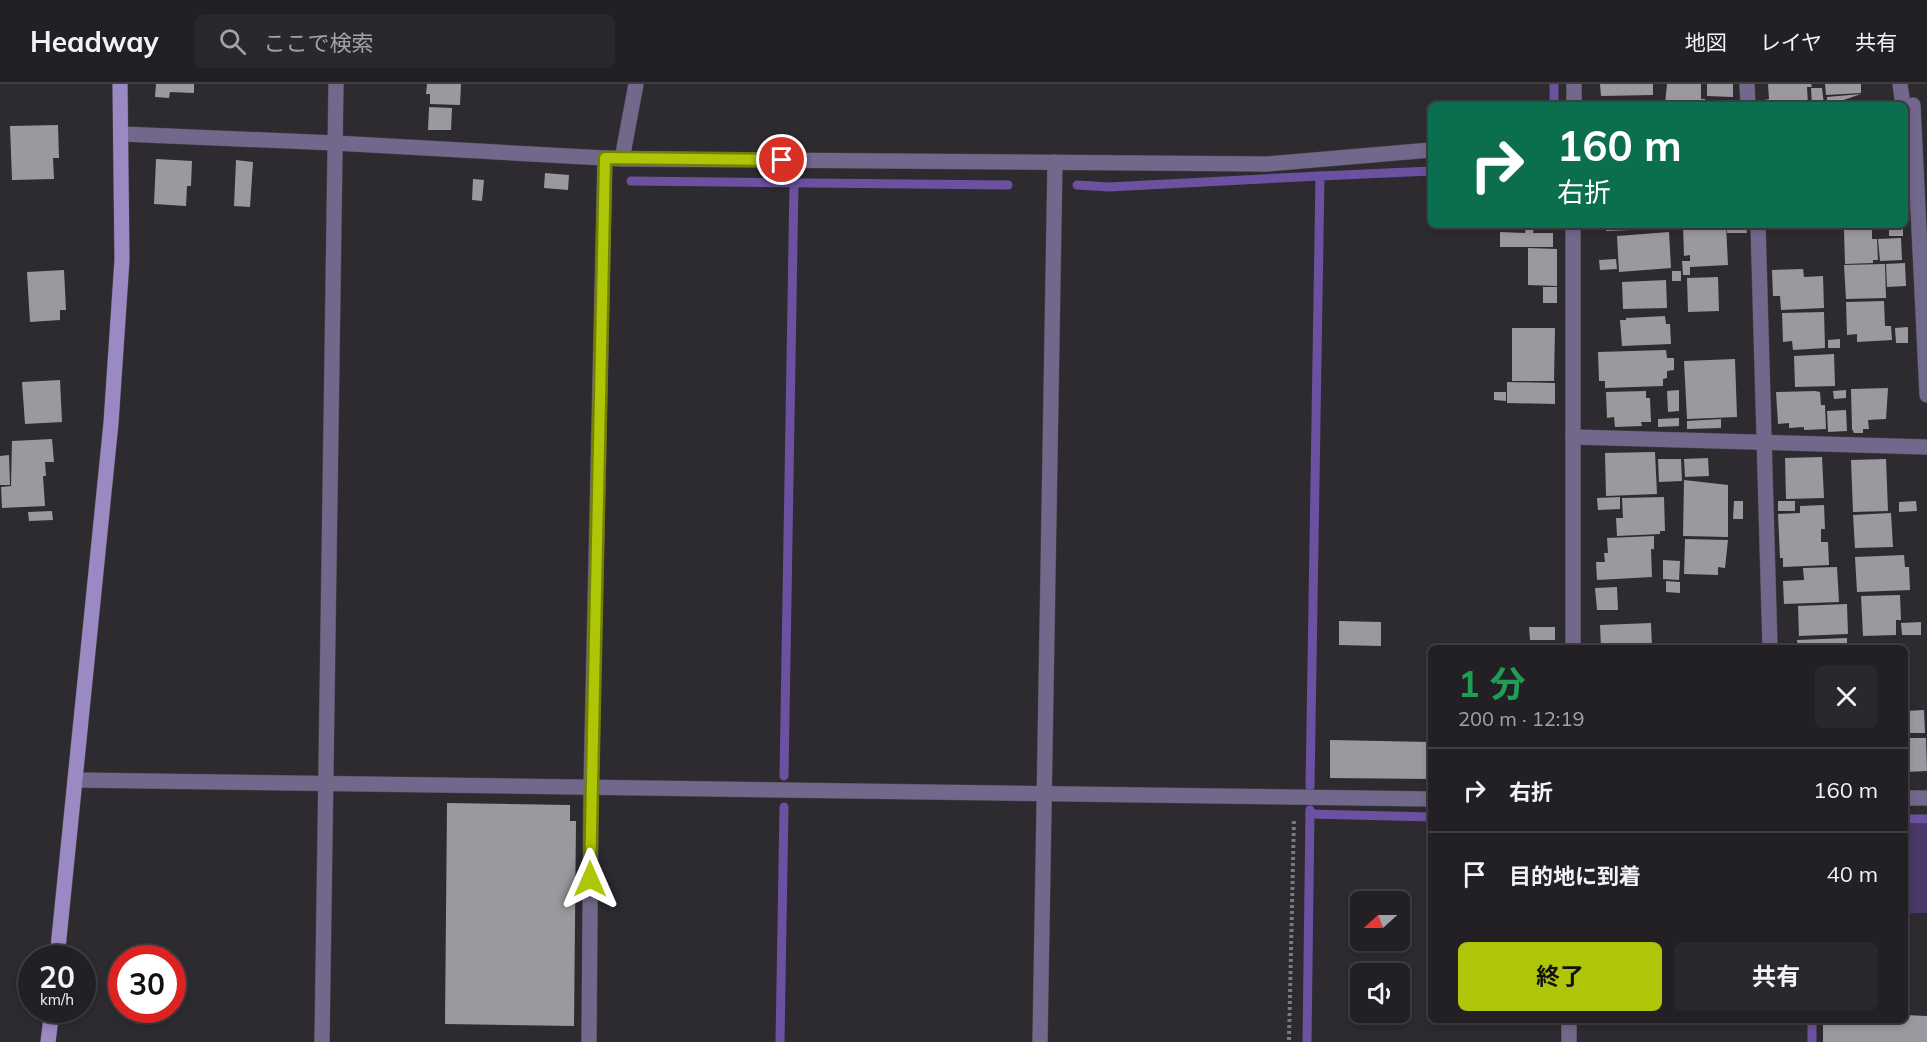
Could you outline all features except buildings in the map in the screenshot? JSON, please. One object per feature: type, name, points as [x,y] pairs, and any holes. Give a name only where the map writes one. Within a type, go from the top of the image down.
[{"type":"street","points":[[58,945],[111,423],[122,260],[120,84]]},
{"type":"street","points":[[322,1042],[336,84]]},
{"type":"street","points":[[622,159],[636,84]]},
{"type":"street","points":[[1574,84],[1574,102]]},
{"type":"street","points":[[1747,84],[1748,102]]},
{"type":"street","points":[[1900,84],[1912,104],[1927,395]]},
{"type":"street","points":[[122,134],[622,159],[1267,164],[1428,150]]},
{"type":"street","points":[[589,1042],[591,786],[605,158]]},
{"type":"street","points":[[1040,1042],[1055,162]]},
{"type":"street","points":[[1573,228],[1573,645]]},
{"type":"street","points":[[1758,228],[1762,442],[1770,645]]},
{"type":"street","points":[[1573,437],[1927,447]]},
{"type":"street","points":[[75,780],[1428,799]]},
{"type":"street","points":[[1908,798],[1927,798]]},
{"type":"street","points":[[48,1042],[50,1023]]},
{"type":"street","points":[[1569,1023],[1569,1042]]},
{"type":"path","points":[[1288,1040],[1295,797]]},
{"type":"shaded area","points":[[1908,824],[1927,824],[1927,913],[1908,913]]},
{"type":"waterway","points":[[1554,84],[1554,102]]},
{"type":"waterway","points":[[1310,787],[1320,176],[1428,171]]},
{"type":"waterway","points":[[1077,185],[1109,187],[1320,176]]},
{"type":"waterway","points":[[631,181],[1008,185]]},
{"type":"waterway","points":[[784,776],[794,183]]},
{"type":"waterway","points":[[780,1042],[784,807]]},
{"type":"waterway","points":[[1307,1042],[1310,810]]},
{"type":"waterway","points":[[1310,814],[1428,817]]},
{"type":"waterway","points":[[1908,819],[1927,819]]},
{"type":"waterway","points":[[1812,1023],[1812,1042]]},
{"type":"route","points":[[590,879],[605,158],[782,160]]}]
